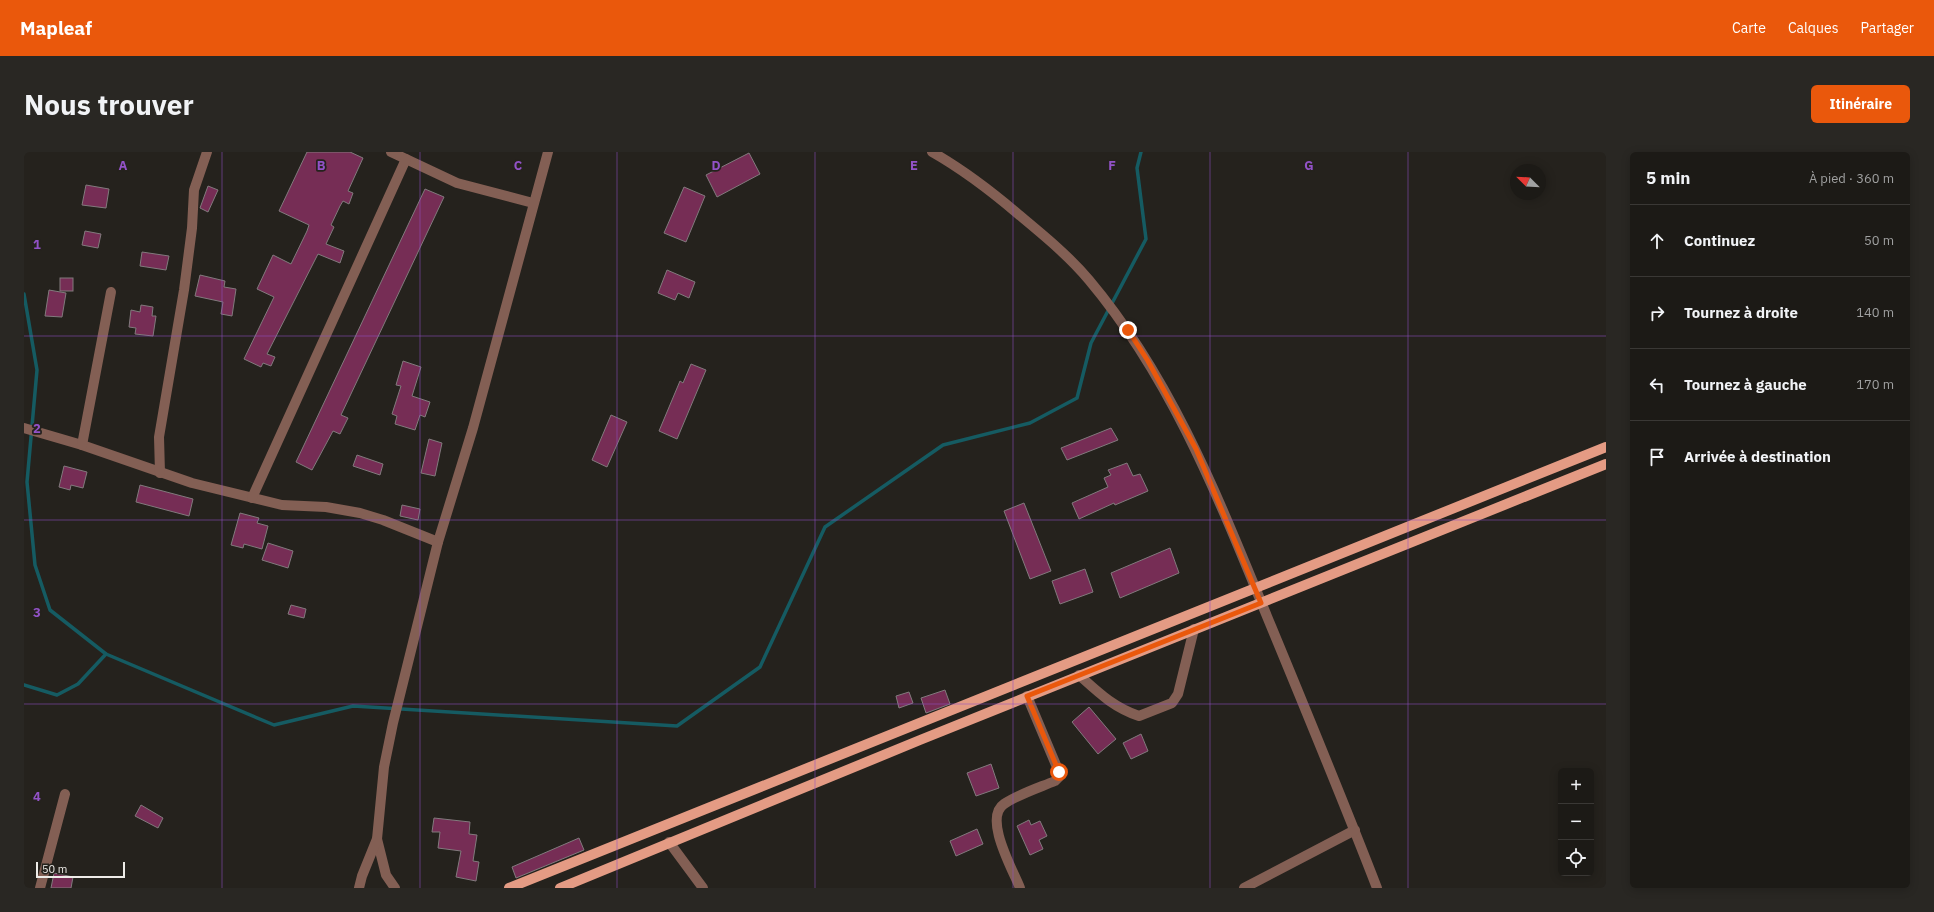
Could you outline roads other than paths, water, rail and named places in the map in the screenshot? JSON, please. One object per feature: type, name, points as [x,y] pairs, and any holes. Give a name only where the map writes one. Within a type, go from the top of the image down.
[{"type":"main road","points":[[509,888],[1606,446]]},
{"type":"main road","points":[[560,888],[1027,696],[1606,464]]},
{"type":"street","points":[[160,472],[159,437],[184,290],[192,228],[194,190],[206,152]]},
{"type":"street","points":[[391,152],[457,183],[533,203]]},
{"type":"street","points":[[359,888],[362,876],[377,839],[384,766],[410,652],[438,542],[473,428],[548,152]]},
{"type":"street","points":[[932,152],[992,192],[1040,233],[1088,278],[1128,330],[1148,361],[1196,449],[1255,587],[1355,830],[1377,888]]},
{"type":"street","points":[[252,498],[406,159]]},
{"type":"street","points":[[82,445],[111,292]]},
{"type":"street","points":[[24,428],[82,445],[192,483],[282,505],[326,508],[360,513],[383,520],[438,542]]},
{"type":"street","points":[[1079,675],[1116,706],[1140,716],[1172,702],[1178,694],[1194,629]]},
{"type":"street","points":[[1020,888],[997,833],[996,814],[1003,804],[1054,781],[1058,777],[1059,772],[1027,696]]},
{"type":"street","points":[[40,888],[65,794]]},
{"type":"street","points":[[1244,888],[1355,830]]},
{"type":"street","points":[[377,839],[386,875],[395,888]]},
{"type":"street","points":[[669,842],[703,888]]},
{"type":"waterway","points":[[24,294],[37,370],[27,482],[35,565],[50,610],[106,654],[274,725],[353,706],[677,726],[760,667],[825,527],[943,445],[1030,423],[1077,398],[1091,343],[1146,239],[1137,168],[1141,152]]},
{"type":"waterway","points":[[24,685],[57,695],[78,684],[106,654]]}]
